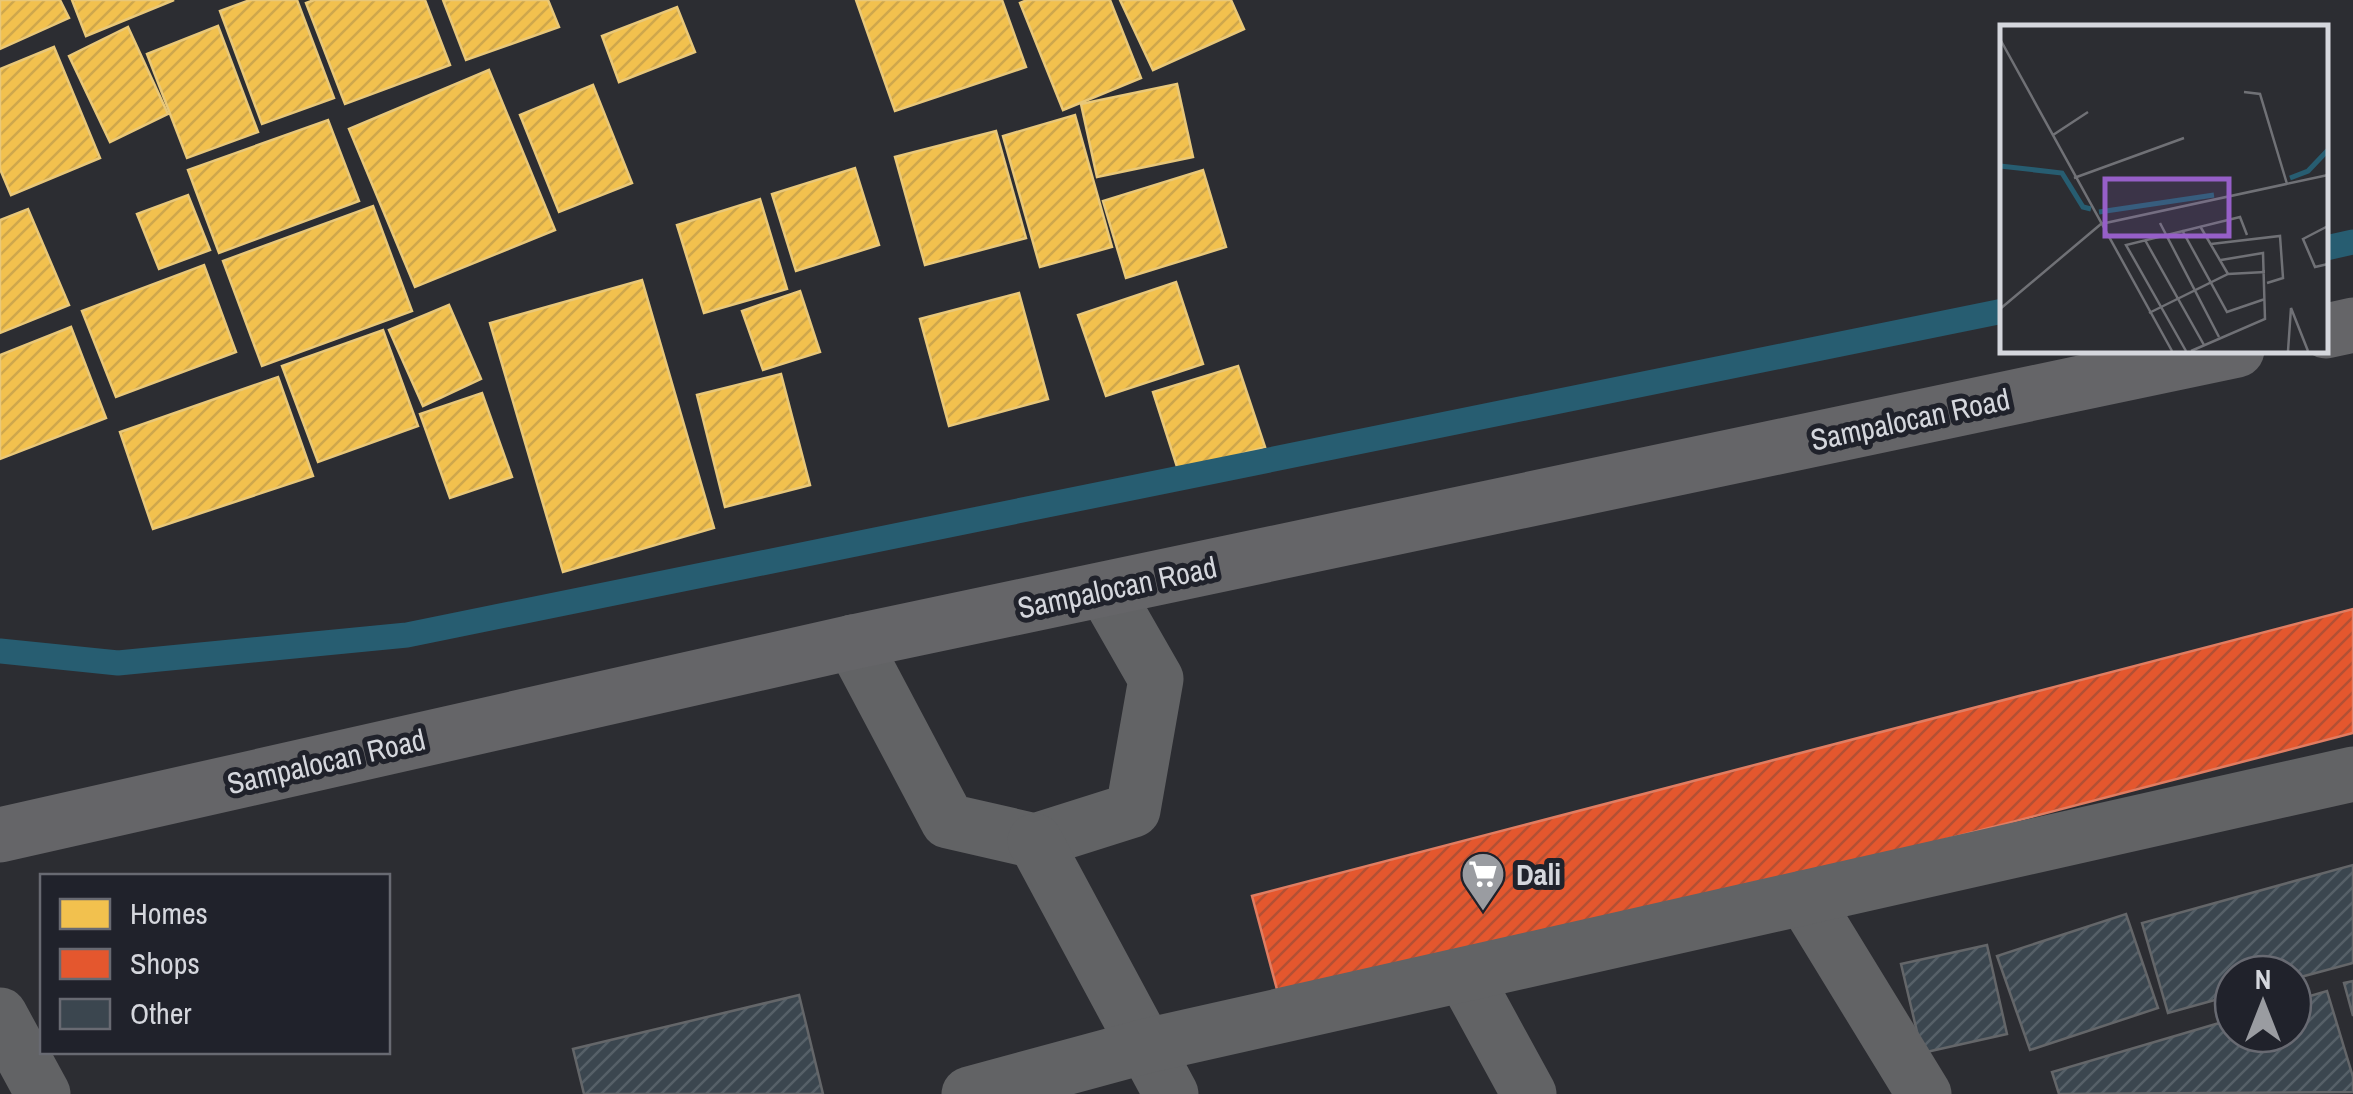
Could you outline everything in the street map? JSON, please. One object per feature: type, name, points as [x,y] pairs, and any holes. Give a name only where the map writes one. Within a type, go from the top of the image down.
[{"type":"main road","points":[[2328,331],[2353,326]]},
{"type":"main road","name":"Sampalocan Road","points":[[0,836],[852,642],[2228,352]]},
{"type":"street","points":[[852,642],[948,821],[1035,842],[1133,810],[1156,679],[1105,590]]},
{"type":"street","points":[[970,1094],[1146,1046],[2353,774]]},
{"type":"street","points":[[1035,842],[1171,1094]]},
{"type":"street","points":[[1804,898],[1924,1094]]},
{"type":"street","points":[[1464,975],[1529,1094]]},
{"type":"street","points":[[0,1016],[42,1094]]},
{"type":"building: Homes","points":[[0,0],[60,0],[69,18],[0,49]]},
{"type":"building: Homes","points":[[72,0],[174,0],[86,36]]},
{"type":"building: Homes","points":[[250,0],[297,0],[334,98],[262,124],[220,11]]},
{"type":"building: Homes","points":[[425,0],[450,65],[345,104],[306,3]]},
{"type":"building: Homes","points":[[443,0],[548,0],[559,27],[466,60]]},
{"type":"building: Homes","points":[[856,0],[1002,0],[1026,67],[895,111]]},
{"type":"building: Homes","points":[[1110,0],[1141,78],[1063,110],[1020,3]]},
{"type":"building: Homes","points":[[1120,0],[1231,0],[1244,29],[1153,70]]},
{"type":"building: Homes","points":[[677,7],[695,52],[619,82],[602,36]]},
{"type":"building: Homes","points":[[218,26],[258,132],[187,158],[147,54]]},
{"type":"building: Homes","points":[[128,27],[168,114],[110,142],[69,56]]},
{"type":"building: Homes","points":[[54,47],[100,158],[11,195],[0,169],[0,69]]},
{"type":"building: Homes","points":[[489,70],[555,230],[415,287],[349,129]]},
{"type":"building: Homes","points":[[1177,84],[1193,157],[1097,177],[1081,104]]},
{"type":"building: Homes","points":[[593,85],[632,183],[559,212],[520,115]]},
{"type":"building: Homes","points":[[1075,115],[1112,247],[1040,267],[1003,136]]},
{"type":"building: Homes","points":[[328,120],[359,201],[219,253],[188,170]]},
{"type":"building: Homes","points":[[996,131],[1026,238],[925,265],[895,157]]},
{"type":"building: Homes","points":[[855,168],[879,245],[796,271],[772,194]]},
{"type":"building: Homes","points":[[1203,170],[1226,247],[1126,278],[1103,201]]},
{"type":"building: Homes","points":[[188,195],[210,250],[159,269],[137,214]]},
{"type":"building: Homes","points":[[760,199],[787,289],[704,313],[677,225]]},
{"type":"building: Homes","points":[[373,206],[412,311],[262,366],[223,261]]},
{"type":"building: Homes","points":[[28,209],[69,305],[0,333],[0,220]]},
{"type":"building: Homes","points":[[204,265],[236,352],[116,397],[82,311]]},
{"type":"building: Homes","points":[[642,280],[714,528],[563,572],[490,323]]},
{"type":"building: Homes","points":[[1176,282],[1203,364],[1106,396],[1078,315]]},
{"type":"building: Homes","points":[[800,291],[820,352],[763,370],[742,311]]},
{"type":"building: Homes","points":[[1019,293],[1048,399],[949,426],[920,319]]},
{"type":"building: Homes","points":[[449,305],[481,379],[423,406],[389,330]]},
{"type":"building: Homes","points":[[71,327],[106,418],[0,459],[0,355]]},
{"type":"building: Homes","points":[[383,330],[418,426],[318,462],[282,366]]},
{"type":"building: Homes","points":[[1238,366],[1265,447],[1179,473],[1153,392]]},
{"type":"building: Homes","points":[[781,374],[810,485],[725,507],[697,395]]},
{"type":"building: Homes","points":[[278,377],[313,476],[153,529],[120,432]]},
{"type":"building: Homes","points":[[482,393],[512,477],[450,498],[420,414]]},
{"type":"building: Shops","points":[[2353,609],[2353,733],[1283,1012],[1252,896]]},
{"type":"building: Other","points":[[2353,865],[2353,963],[2313,974],[2313,954],[2213,954],[2213,1001],[2168,1013],[2142,923]]},
{"type":"building: Other","points":[[2126,914],[2158,1008],[2030,1050],[1997,956]]},
{"type":"building: Other","points":[[1987,945],[2007,1034],[1922,1053],[1901,964]]},
{"type":"building: Other","points":[[2353,981],[2353,1016],[2344,983]]},
{"type":"building: Other","points":[[2327,991],[2353,1077],[2353,1092],[2059,1094],[2052,1072],[2213,1025],[2213,1054],[2313,1054],[2313,995]]},
{"type":"building: Other","points":[[799,995],[823,1094],[584,1094],[573,1049]]},
{"type":"waterway","points":[[2328,248],[2353,242]]},
{"type":"waterway","points":[[0,651],[118,663],[407,635],[2000,312]]},
{"type":"place","name":"Dali","points":[[1483,912]]}]
